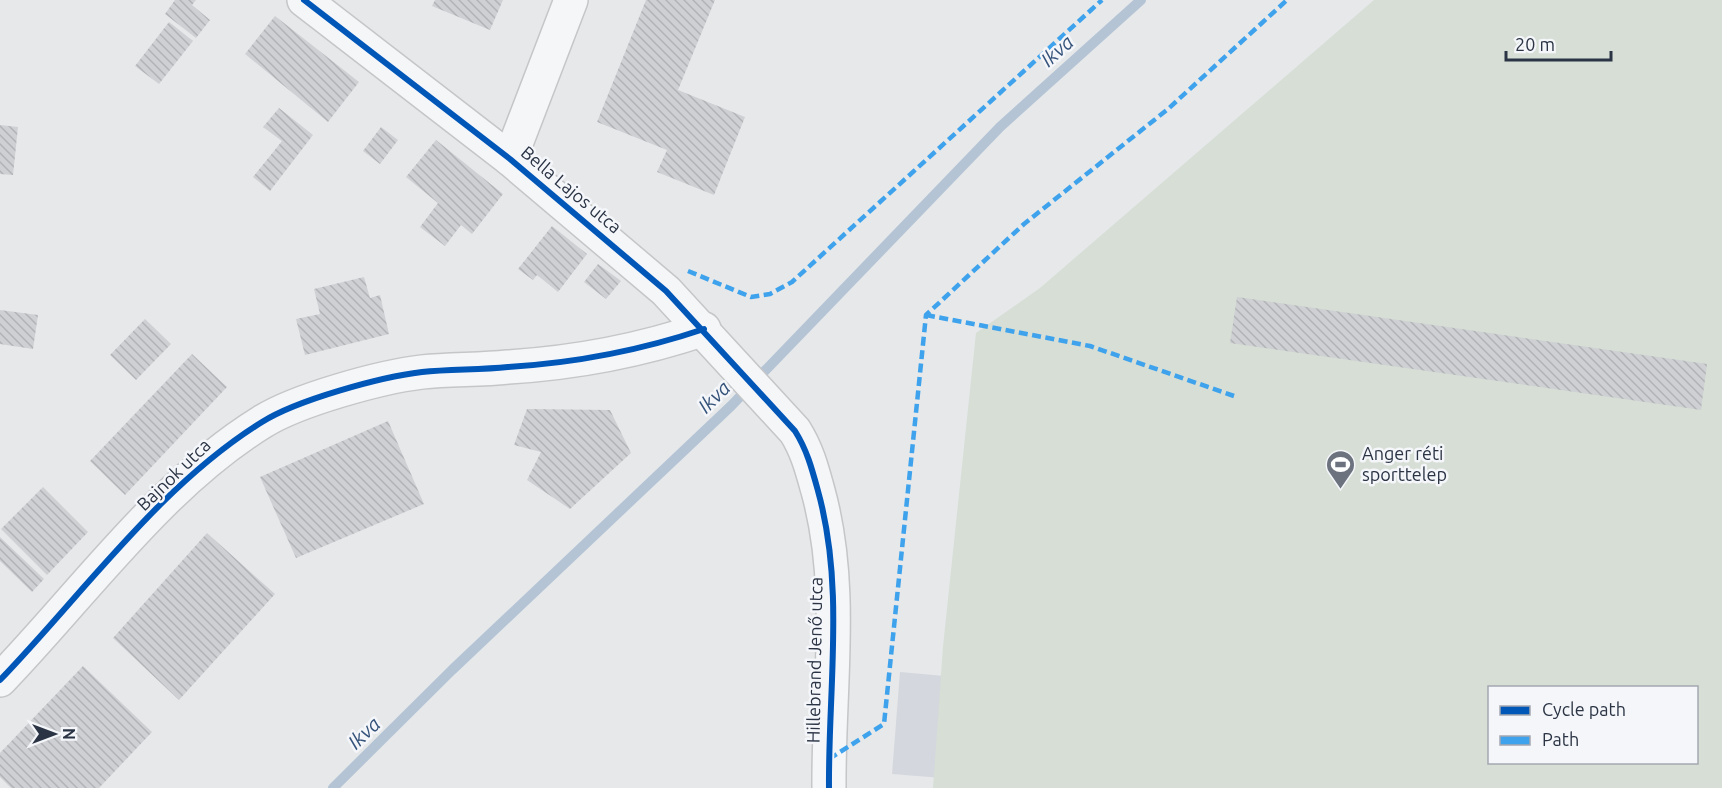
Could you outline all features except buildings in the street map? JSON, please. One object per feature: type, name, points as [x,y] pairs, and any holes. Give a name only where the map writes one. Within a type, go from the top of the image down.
[{"type":"street","name":"Bella Lajos utca","points":[[304,0],[510,159],[657,283],[704,330],[795,431]]},
{"type":"street","points":[[510,159],[571,0]]},
{"type":"street","name":"Bajnok utca","points":[[0,680],[171,494],[219,451],[264,420],[376,381],[422,372],[510,367],[615,352],[704,330]]},
{"type":"street","name":"Hillebrand Jenő utca","points":[[795,431],[807,449],[825,514],[835,596],[829,788]]},
{"type":"shaded area","name":"Anger réti sporttelep","points":[[1374,0],[1722,0],[1722,788],[933,788],[943,647],[976,333],[1040,288]]},
{"type":"shaded area","points":[[900,672],[977,679],[968,780],[892,774]]},
{"type":"waterway","name":"Ikva","points":[[333,788],[452,670],[731,406],[1000,127],[1141,0]]},
{"type":"marked path","points":[[688,271],[751,297],[770,294],[792,282],[1102,0]]},
{"type":"marked path","points":[[829,759],[884,724],[926,315],[1024,224],[1168,109],[1287,0]]},
{"type":"marked path","points":[[926,315],[1090,346],[1234,396]]},
{"type":"cycle path","points":[[304,0],[510,159],[666,291],[795,431],[806,453],[818,491],[831,564],[833,639],[829,788]]},
{"type":"cycle path","points":[[0,680],[156,509],[225,448],[277,414],[339,391],[405,375],[582,359],[632,349],[704,329]]},
{"type":"place","name":"Anger réti sporttelep","points":[[1341,490]]}]
